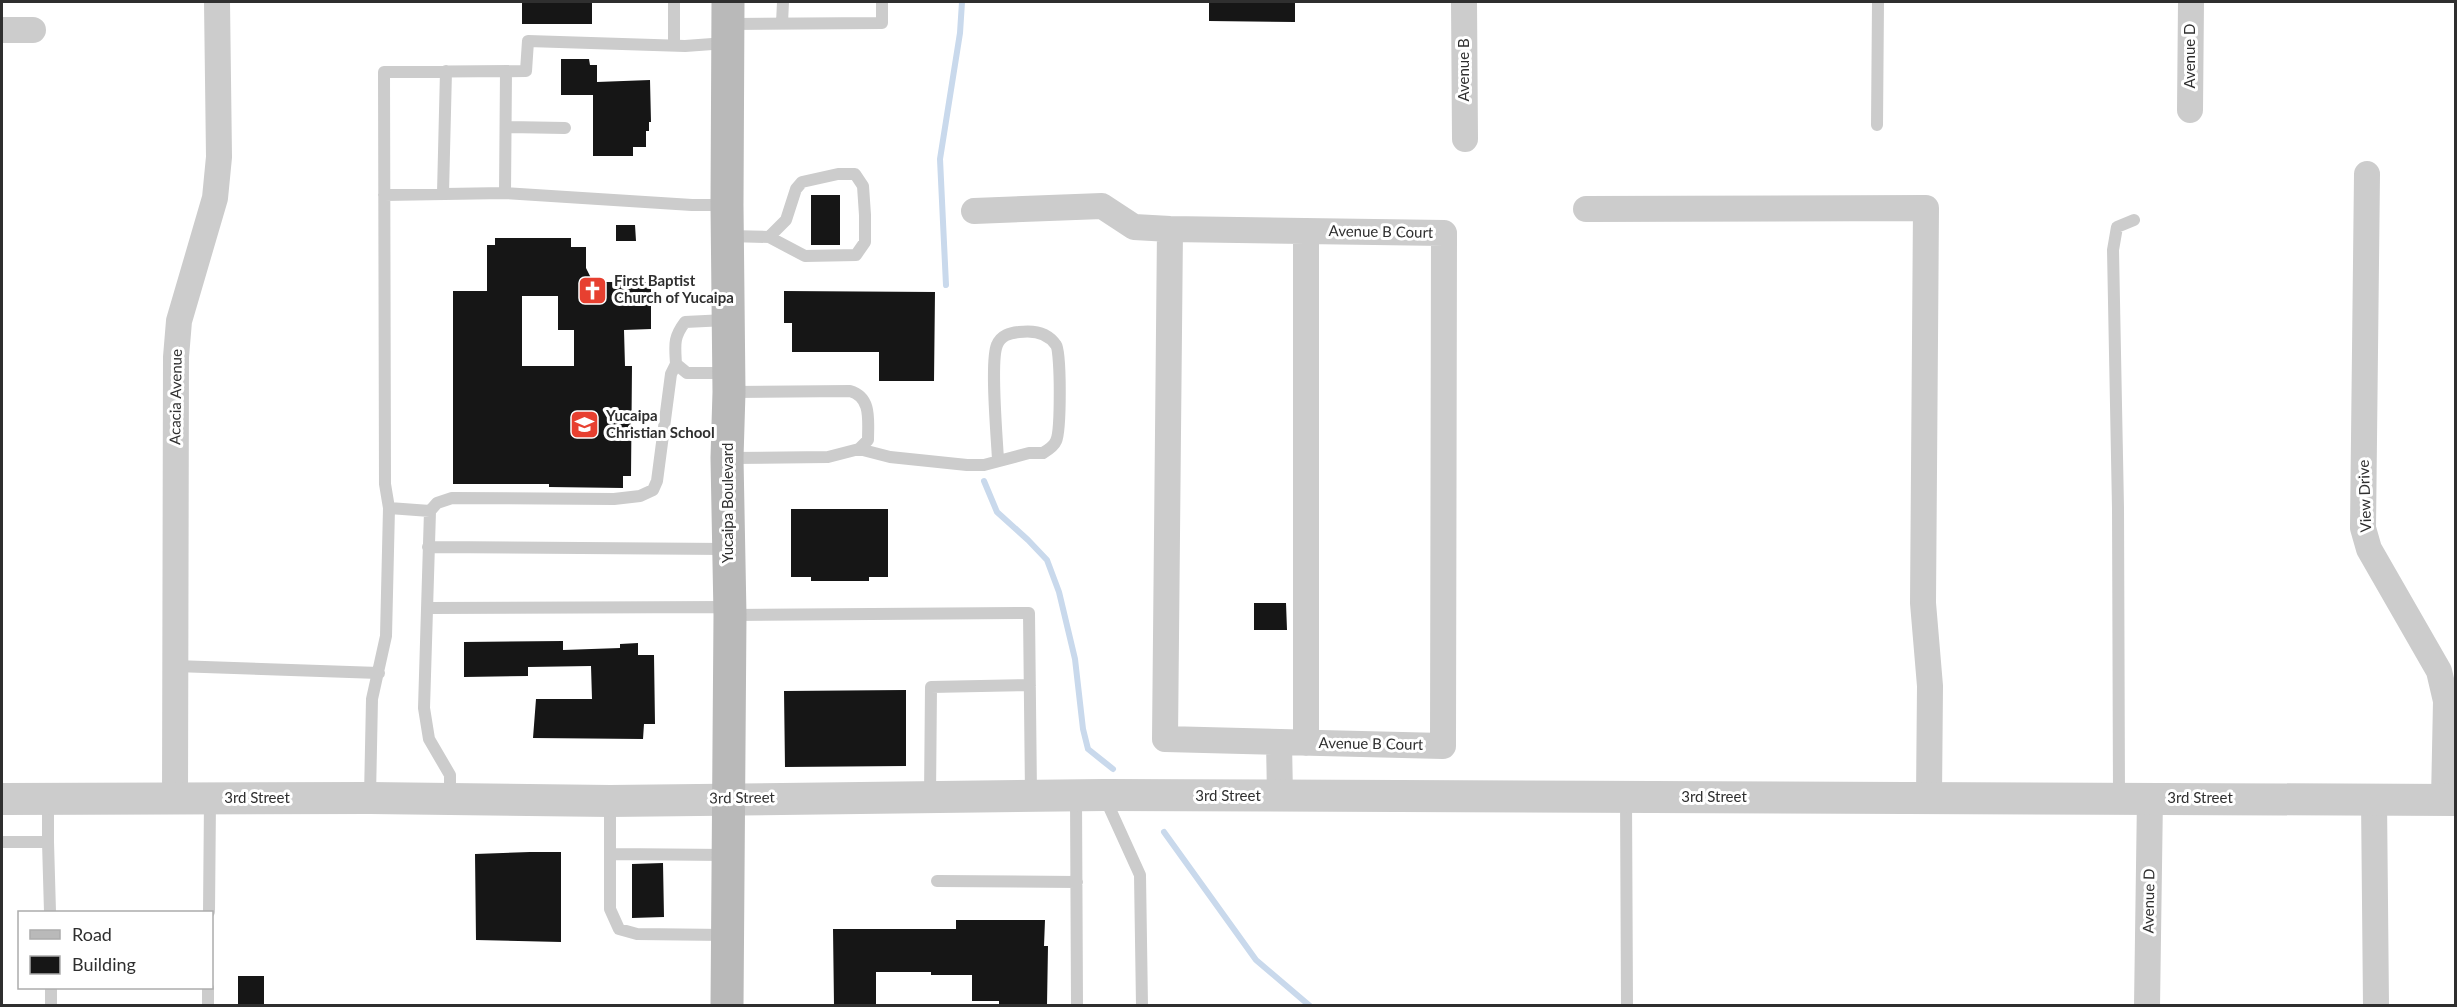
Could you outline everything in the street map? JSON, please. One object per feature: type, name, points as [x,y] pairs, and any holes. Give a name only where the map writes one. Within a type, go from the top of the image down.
[{"type":"main road","name":"Yucaipa Boulevard","points":[[727,1005],[730,611],[727,458],[729,382],[727,320],[728,22]]},
{"type":"street","name":"Acacia Avenue","points":[[175,799],[176,357],[179,321],[215,198],[219,157],[217,2]]},
{"type":"street","name":"Avenue B","points":[[1464,2],[1464,139]]},
{"type":"street","name":"Avenue D","points":[[2190,110],[2191,2]]},
{"type":"street","points":[[2,30],[33,30]]},
{"type":"street","name":"View Drive","points":[[2367,174],[2363,528],[2369,549],[2439,671],[2446,701],[2450,800]]},
{"type":"street","name":"Avenue B Court","points":[[974,211],[1102,206],[1134,227],[1444,233],[1443,746],[1165,739],[1170,229]]},
{"type":"street","points":[[1586,209],[1926,208],[1923,603],[1930,686],[1929,797]]},
{"type":"street","points":[[1306,231],[1306,743]]},
{"type":"street","points":[[1279,742],[1280,796]]},
{"type":"street","name":"3rd Street","points":[[2,799],[370,798],[610,801],[1090,795],[2150,797],[2450,800]]},
{"type":"street","name":"Avenue D","points":[[2147,1005],[2150,797]]},
{"type":"street","points":[[2374,799],[2376,1005]]},
{"type":"lane","points":[[674,2],[674,45]]},
{"type":"lane","points":[[782,23],[783,2]]},
{"type":"lane","points":[[370,798],[372,699],[386,636],[389,508],[384,484],[384,72],[526,71],[528,41],[674,45],[728,22],[882,23],[882,2]]},
{"type":"lane","points":[[1877,124],[1878,2]]},
{"type":"lane","points":[[443,194],[446,71]]},
{"type":"lane","points":[[505,194],[506,71]]},
{"type":"lane","points":[[506,127],[565,128]]},
{"type":"lane","points":[[384,195],[505,194],[692,206],[769,237],[805,256],[856,255],[865,242],[863,186],[855,174],[829,176],[802,182],[796,189],[786,220],[769,237]]},
{"type":"lane","points":[[2119,797],[2118,508],[2113,250],[2117,227],[2134,220]]},
{"type":"lane","points":[[450,799],[450,775],[429,739],[424,708],[430,511],[437,503],[452,498],[614,499],[640,496],[653,490],[657,481],[671,374],[676,364],[676,334],[685,322],[727,320]]},
{"type":"lane","points":[[727,458],[828,457],[859,449],[890,457],[984,465],[1029,453],[1043,453],[1056,441],[1060,420],[1058,348],[1049,336],[1036,332],[1006,334],[997,345],[994,376],[998,460]]},
{"type":"lane","points":[[676,364],[687,373],[729,382],[858,393],[864,399],[868,409],[868,440],[859,449]]},
{"type":"lane","points":[[389,508],[430,511]]},
{"type":"lane","points":[[428,547],[728,549]]},
{"type":"lane","points":[[428,608],[1029,613],[1031,795]]},
{"type":"lane","points":[[175,666],[379,673]]},
{"type":"lane","points":[[930,798],[931,687],[1030,685]]},
{"type":"lane","points":[[1077,1005],[1077,882],[1090,795]]},
{"type":"lane","points":[[1090,795],[1129,846],[1140,875],[1142,1005]]},
{"type":"lane","points":[[1626,796],[1627,1005]]},
{"type":"lane","points":[[209,911],[210,798]]},
{"type":"lane","points":[[48,799],[50,911]]},
{"type":"lane","points":[[610,801],[610,909],[619,929],[637,934],[727,935]]},
{"type":"lane","points":[[2,842],[48,842]]},
{"type":"lane","points":[[611,854],[728,855]]},
{"type":"lane","points":[[937,881],[1077,882]]},
{"type":"lane","points":[[51,989],[51,1005]]},
{"type":"lane","points":[[208,989],[208,1005]]},
{"type":"building","points":[[522,2],[592,2],[592,24],[522,24]]},
{"type":"building","points":[[1209,2],[1295,2],[1295,22],[1209,21]]},
{"type":"building","points":[[561,59],[589,59],[590,65],[597,65],[597,82],[650,80],[651,122],[649,122],[649,131],[646,131],[646,147],[633,147],[633,156],[593,156],[593,95],[561,95]]},
{"type":"building","points":[[811,195],[840,195],[840,245],[811,245]]},
{"type":"building","points":[[616,225],[635,225],[636,241],[616,241]]},
{"type":"building","points":[[495,238],[571,238],[571,247],[586,247],[586,268],[593,282],[651,282],[651,329],[624,330],[625,366],[632,366],[631,476],[623,476],[623,488],[549,487],[549,484],[453,484],[453,291],[487,291],[487,245],[495,245]],"holes":[[[522,296],[558,296],[558,330],[574,330],[574,366],[522,366]]]},
{"type":"building","points":[[784,291],[935,292],[934,381],[879,381],[879,352],[792,352],[792,323],[784,323]]},
{"type":"building","points":[[791,509],[888,509],[888,577],[869,577],[869,581],[811,581],[811,577],[791,577]]},
{"type":"building","points":[[1254,603],[1286,603],[1287,630],[1254,630]]},
{"type":"building","points":[[563,641],[563,650],[620,648],[620,644],[638,643],[638,655],[654,655],[655,724],[644,724],[643,739],[533,738],[536,699],[592,699],[591,666],[528,667],[528,676],[464,677],[464,642]]},
{"type":"building","points":[[906,690],[906,766],[785,767],[784,691]]},
{"type":"building","points":[[561,852],[561,942],[476,940],[475,854]]},
{"type":"building","points":[[663,863],[664,917],[632,918],[632,864]]},
{"type":"building","points":[[956,920],[1045,920],[1044,946],[1048,946],[1047,1005],[999,1005],[999,1001],[972,1001],[972,975],[876,972],[876,1005],[834,1005],[833,929],[956,929]]},
{"type":"building","points":[[238,976],[264,976],[264,1005],[238,1005]]},
{"type":"waterway","points":[[946,285],[940,159],[960,33],[962,2]]},
{"type":"waterway","points":[[984,481],[997,512],[1047,560],[1059,592],[1075,659],[1083,729],[1088,749],[1113,769]]},
{"type":"waterway","points":[[1164,832],[1256,960],[1310,1006]]},
{"type":"place","name":"First Baptist Church of Yucaipa","points":[[593,290]]},
{"type":"place","name":"Yucaipa Christian School","points":[[585,425]]}]
